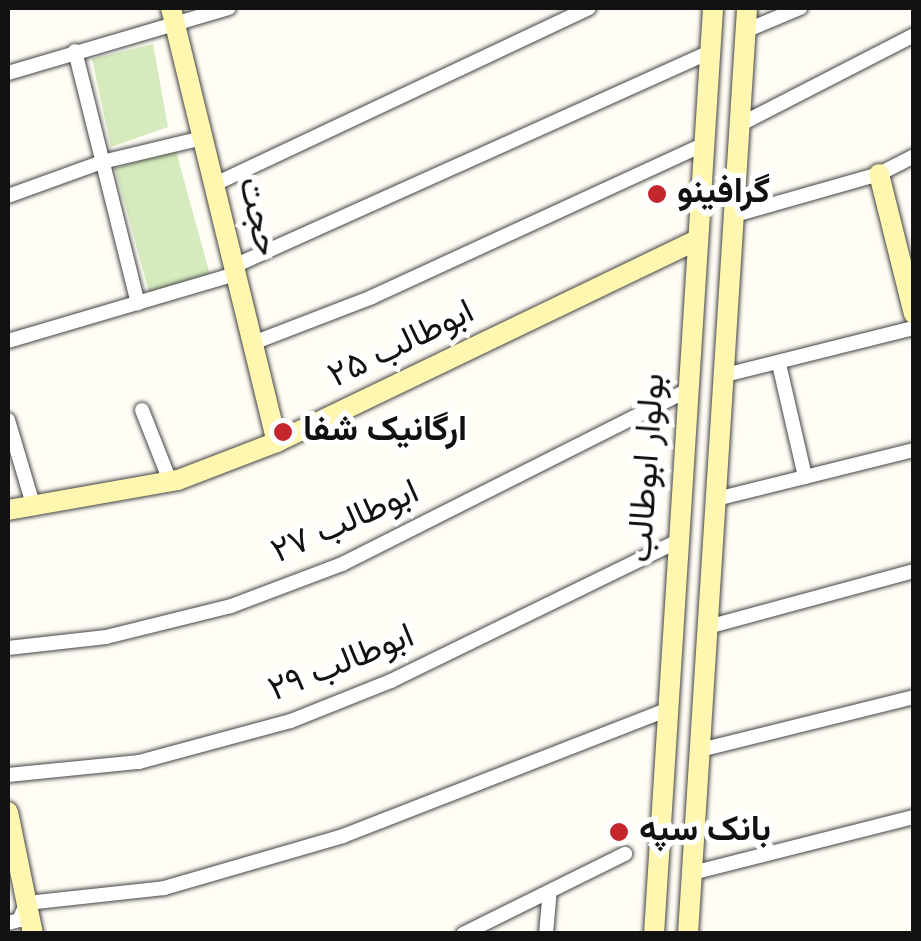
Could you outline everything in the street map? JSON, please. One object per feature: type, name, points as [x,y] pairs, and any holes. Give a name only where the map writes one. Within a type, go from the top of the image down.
[{"type":"main road","name":"بولوار ابوطالب","points":[[654,934],[666,668],[713,8]]},
{"type":"main road","name":"بولوار ابوطالب","points":[[688,934],[746,8]]},
{"type":"main road","name":"حجت","points":[[172,14],[277,442]]},
{"type":"main road","points":[[879,174],[914,314]]},
{"type":"main road","name":"ابوطالب ۲۵","points":[[8,510],[170,481],[277,442],[698,239]]},
{"type":"main road","points":[[666,668],[686,678],[705,673]]},
{"type":"main road","points":[[8,812],[33,934]]},
{"type":"street","points":[[8,73],[172,14],[229,8]]},
{"type":"street","points":[[215,184],[589,8]]},
{"type":"street","points":[[745,31],[800,8]]},
{"type":"street","points":[[739,125],[914,35]]},
{"type":"street","points":[[75,51],[138,303]]},
{"type":"street","points":[[8,341],[235,270],[710,52]]},
{"type":"street","points":[[8,196],[102,162],[203,138]]},
{"type":"street","points":[[253,344],[372,297],[704,144]]},
{"type":"street","points":[[734,215],[879,174],[914,156]]},
{"type":"street","points":[[725,376],[914,328]]},
{"type":"street","points":[[778,364],[805,477]]},
{"type":"street","name":"ابوطالب ۲۷","points":[[8,648],[106,637],[213,610],[342,564],[688,390]]},
{"type":"street","points":[[142,410],[170,481]]},
{"type":"street","points":[[8,420],[34,508]]},
{"type":"street","points":[[716,499],[914,450]]},
{"type":"street","name":"ابوطالب ۲۹","points":[[8,774],[139,762],[291,721],[391,681],[678,540]]},
{"type":"street","points":[[708,627],[914,571]]},
{"type":"street","points":[[700,750],[914,696]]},
{"type":"street","points":[[8,923],[19,920],[26,903],[164,888],[343,836],[666,710]]},
{"type":"street","points":[[692,873],[914,817]]},
{"type":"street","points":[[462,934],[549,896],[624,854]]},
{"type":"street","points":[[546,934],[549,896]]},
{"type":"green space","points":[[153,44],[168,127],[111,147],[92,59]]},
{"type":"green space","points":[[176,151],[210,275],[149,292],[115,168]]},
{"type":"place","name":"گرافینو","points":[[657,194]]},
{"type":"place","name":"ارگانیک شفا","points":[[283,432]]},
{"type":"place","name":"بانک سپه","points":[[619,832]]}]
